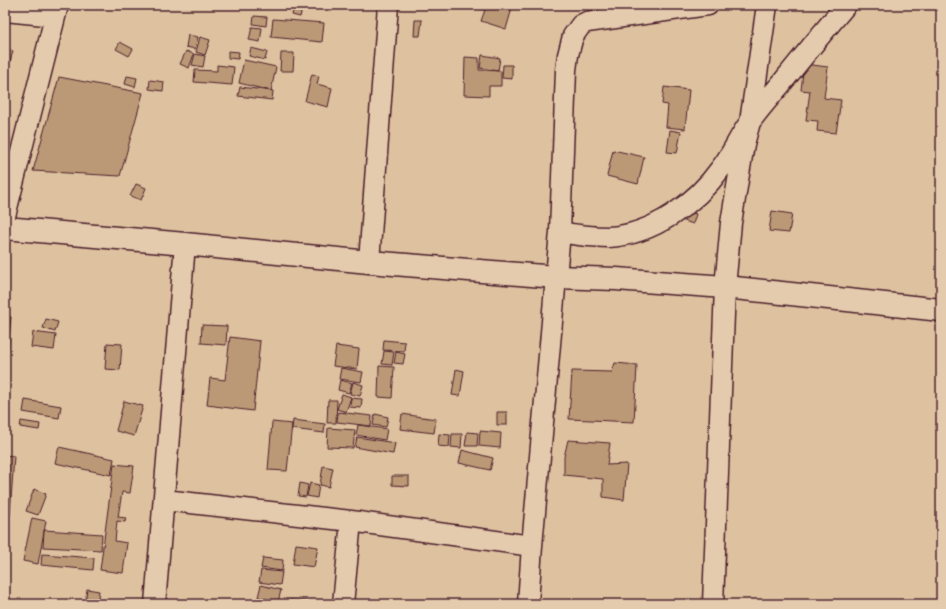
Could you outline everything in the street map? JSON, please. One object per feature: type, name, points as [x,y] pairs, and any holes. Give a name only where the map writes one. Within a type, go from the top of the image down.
[{"type":"main road","points":[[5,228],[369,262],[556,277],[616,279],[725,287],[941,310]]},
{"type":"street","points":[[369,262],[388,5]]},
{"type":"street","points":[[528,604],[560,232],[566,70],[570,44],[577,30],[581,25],[587,22],[708,5]]},
{"type":"street","points":[[713,604],[725,287],[731,223],[744,144],[750,122],[767,5]]},
{"type":"street","points":[[560,232],[609,237],[626,235],[655,224],[675,213],[710,183],[722,167],[750,122],[846,5]]},
{"type":"street","points":[[5,11],[56,11],[5,216]]},
{"type":"street","points":[[154,604],[185,244]]},
{"type":"street","points":[[164,500],[351,521],[532,546]]},
{"type":"street","points":[[343,604],[351,521]]},
{"type":"building","points":[[294,5],[303,5],[300,17],[292,15]]},
{"type":"building","points":[[513,5],[506,29],[481,21],[485,10],[470,6]]},
{"type":"building","points":[[254,16],[267,17],[266,26],[253,24]]},
{"type":"building","points":[[273,19],[324,23],[322,42],[271,37]]},
{"type":"building","points":[[415,20],[422,20],[420,36],[414,36]]},
{"type":"building","points":[[252,27],[262,28],[260,42],[249,40]]},
{"type":"building","points":[[188,35],[198,37],[195,49],[186,47]]},
{"type":"building","points":[[200,37],[210,40],[205,55],[196,52]]},
{"type":"building","points":[[120,42],[133,49],[129,56],[116,49]]},
{"type":"building","points":[[5,48],[13,51],[8,69],[5,68]]},
{"type":"building","points":[[251,48],[267,52],[265,60],[249,56]]},
{"type":"building","points":[[186,51],[194,54],[189,68],[180,64]]},
{"type":"building","points":[[228,51],[239,52],[238,59],[228,58]]},
{"type":"building","points":[[281,53],[294,53],[293,71],[280,71]]},
{"type":"building","points":[[195,54],[205,56],[203,67],[192,65]]},
{"type":"building","points":[[482,55],[500,58],[498,71],[480,68]]},
{"type":"building","points":[[465,57],[479,58],[479,70],[501,71],[501,86],[489,86],[489,96],[464,95]]},
{"type":"building","points":[[244,60],[276,67],[271,91],[239,83]]},
{"type":"building","points":[[804,64],[828,67],[824,98],[841,100],[836,133],[817,131],[818,121],[806,120],[810,91],[801,90]]},
{"type":"building","points":[[217,65],[234,67],[232,85],[194,82],[195,70],[217,71]]},
{"type":"building","points":[[503,65],[512,65],[512,79],[502,78]]},
{"type":"building","points":[[312,74],[319,76],[317,84],[332,88],[328,107],[305,101]]},
{"type":"building","points":[[127,76],[137,78],[135,87],[125,84]]},
{"type":"building","points":[[59,77],[143,93],[120,176],[33,171]]},
{"type":"building","points":[[150,80],[164,82],[163,91],[149,89]]},
{"type":"building","points":[[240,87],[273,91],[272,100],[238,96]]},
{"type":"building","points":[[664,87],[689,90],[685,129],[666,127],[668,105],[662,104]]},
{"type":"building","points":[[670,130],[681,132],[677,153],[667,152]]},
{"type":"building","points":[[613,150],[644,157],[638,184],[607,176]]},
{"type":"building","points":[[136,184],[146,188],[141,200],[130,196]]},
{"type":"building","points":[[673,206],[696,214],[693,224],[670,216]]},
{"type":"building","points":[[772,211],[792,214],[789,233],[769,231]]},
{"type":"building","points":[[5,316],[11,317],[5,381]]},
{"type":"building","points":[[46,319],[58,322],[55,332],[43,328]]},
{"type":"building","points":[[202,325],[227,326],[226,345],[201,343]]},
{"type":"building","points":[[33,332],[56,335],[54,350],[31,347]]},
{"type":"building","points":[[230,337],[260,341],[253,411],[207,405],[210,378],[225,380]]},
{"type":"building","points":[[384,340],[405,342],[404,351],[383,350]]},
{"type":"building","points":[[107,343],[122,344],[120,370],[105,369]]},
{"type":"building","points":[[336,346],[359,349],[357,369],[333,366]]},
{"type":"building","points":[[384,351],[394,352],[392,365],[382,364]]},
{"type":"building","points":[[396,352],[405,354],[403,364],[394,363]]},
{"type":"building","points":[[615,363],[637,365],[634,422],[569,419],[572,371],[612,372]]},
{"type":"building","points":[[379,366],[394,367],[392,398],[378,397]]},
{"type":"building","points":[[341,368],[363,372],[361,382],[339,379]]},
{"type":"building","points":[[456,369],[464,371],[460,396],[452,395]]},
{"type":"building","points":[[340,380],[352,383],[349,393],[338,390]]},
{"type":"building","points":[[353,382],[363,385],[360,396],[350,394]]},
{"type":"building","points":[[342,394],[351,397],[346,412],[337,409]]},
{"type":"building","points":[[351,398],[362,399],[361,408],[350,407]]},
{"type":"building","points":[[25,400],[61,406],[59,418],[23,412]]},
{"type":"building","points":[[328,400],[337,400],[336,423],[327,423]]},
{"type":"building","points":[[124,401],[143,406],[134,436],[116,431]]},
{"type":"building","points":[[338,412],[372,416],[371,426],[337,422]]},
{"type":"building","points":[[497,412],[507,412],[507,425],[497,425]]},
{"type":"building","points":[[375,414],[388,417],[386,427],[373,425]]},
{"type":"building","points":[[402,414],[436,419],[434,433],[400,429]]},
{"type":"building","points":[[293,420],[325,424],[324,433],[292,429]]},
{"type":"building","points":[[21,421],[40,424],[39,430],[20,427]]},
{"type":"building","points":[[272,422],[292,424],[287,471],[268,470]]},
{"type":"building","points":[[358,425],[387,429],[385,440],[356,435]]},
{"type":"building","points":[[328,428],[355,430],[353,448],[327,447]]},
{"type":"building","points":[[480,431],[501,433],[500,448],[479,446]]},
{"type":"building","points":[[467,432],[478,433],[477,446],[465,446]]},
{"type":"building","points":[[439,434],[450,435],[449,447],[438,446]]},
{"type":"building","points":[[452,434],[462,434],[461,448],[451,447]]},
{"type":"building","points":[[357,437],[395,443],[393,454],[355,447]]},
{"type":"building","points":[[568,440],[610,443],[607,465],[627,464],[624,500],[603,497],[603,479],[564,475],[564,457]]},
{"type":"building","points":[[59,447],[114,459],[111,475],[55,463]]},
{"type":"building","points":[[462,450],[493,458],[490,470],[459,463]]},
{"type":"building","points":[[5,455],[14,456],[10,515],[5,515]]},
{"type":"building","points":[[114,464],[134,466],[130,493],[122,492],[118,517],[126,518],[125,522],[117,521],[115,541],[127,543],[123,573],[100,570]]},
{"type":"building","points":[[323,466],[333,468],[329,487],[320,485]]},
{"type":"building","points":[[392,476],[409,476],[409,486],[392,485]]},
{"type":"building","points":[[300,483],[308,485],[306,497],[298,496]]},
{"type":"building","points":[[310,483],[319,485],[317,498],[307,496]]},
{"type":"building","points":[[34,489],[46,494],[38,515],[26,511]]},
{"type":"building","points":[[32,518],[46,521],[38,564],[23,561]]},
{"type":"building","points":[[44,530],[102,534],[101,550],[43,547]]},
{"type":"building","points":[[296,544],[318,547],[314,567],[293,564]]},
{"type":"building","points":[[42,554],[94,558],[93,570],[41,565]]},
{"type":"building","points":[[263,558],[283,560],[282,571],[261,568]]},
{"type":"building","points":[[261,570],[282,572],[280,585],[259,582]]},
{"type":"building","points":[[261,585],[281,590],[278,602],[258,597]]},
{"type":"building","points":[[87,589],[99,591],[97,604],[85,604]]},
{"type":"building","points":[[289,600],[310,601],[310,604],[288,604]]}]
